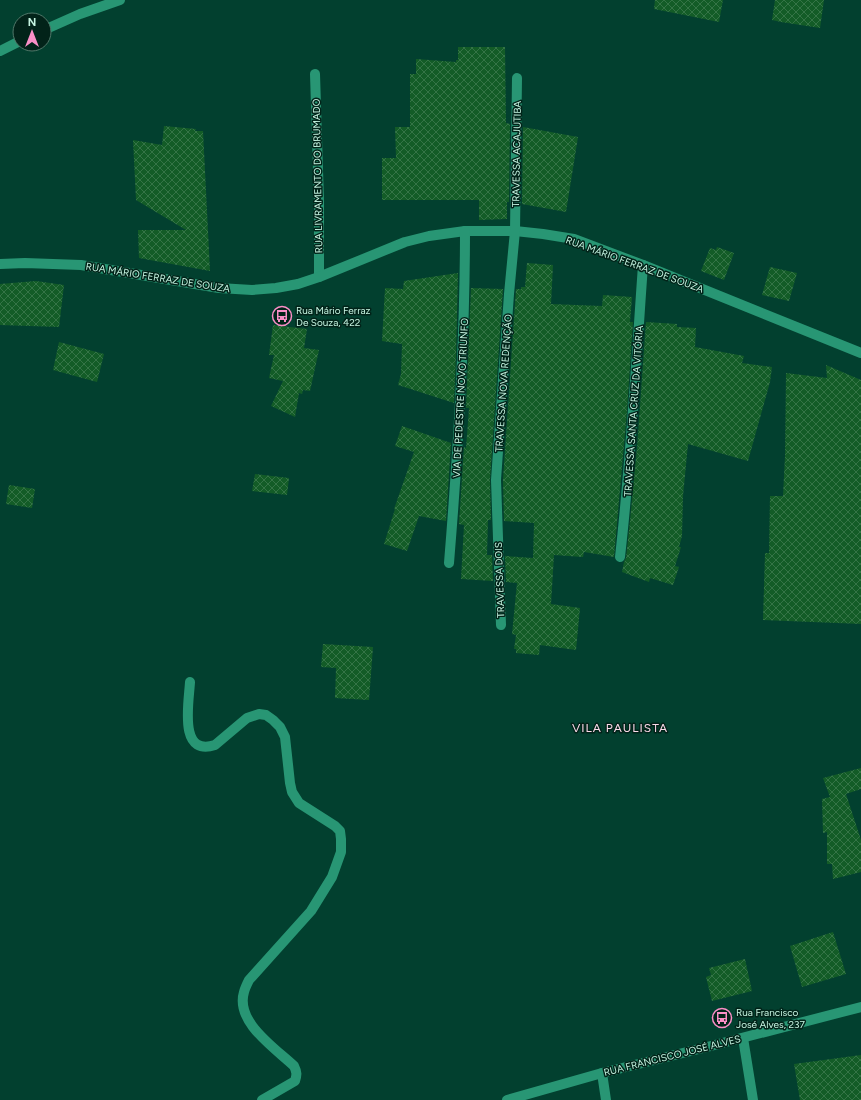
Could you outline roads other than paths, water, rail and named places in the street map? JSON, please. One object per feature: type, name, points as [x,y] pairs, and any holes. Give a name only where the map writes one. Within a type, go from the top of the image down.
[{"type":"street","points":[[52,26],[80,14],[120,0]]},
{"type":"street","points":[[0,51],[12,45]]},
{"type":"street","name":"RUA LIVRAMENTO DO BRUMADO","points":[[315,74],[319,202],[319,277]]},
{"type":"street","name":"TRAVESSA ACAJUTIBA","points":[[516,231],[517,78]]},
{"type":"street","name":"RUA MÁRIO FERRAZ DE SOUZA","points":[[0,264],[25,263],[80,265],[219,288],[252,290],[298,284],[405,242],[430,236],[465,231],[516,231],[574,240],[643,265],[861,353]]},
{"type":"street","name":"VIA DE PEDESTRE NOVO TRIUNFO","points":[[449,564],[456,483],[464,309],[465,231]]},
{"type":"street","name":"TRAVESSA NOVA REDENÇÃO","points":[[498,535],[496,480],[507,317],[516,231]]},
{"type":"street","name":"TRAVESSA SANTA CRUZ DA VITÓRIA","points":[[620,557],[629,470],[643,265]]},
{"type":"street","name":"TRAVESSA DOIS","points":[[498,535],[501,625]]},
{"type":"street","points":[[190,682],[188,723],[189,735],[195,744],[202,747],[215,745],[247,718],[259,714],[266,715],[280,727],[285,737],[290,783],[292,792],[299,803],[335,826],[340,831],[341,852],[332,877],[311,911],[249,980],[243,992],[243,1006],[248,1020],[257,1032],[294,1066],[297,1075],[295,1081],[262,1100]]},
{"type":"street","name":"RUA FRANCISCO JOSÉ ALVES","points":[[507,1100],[602,1073],[861,1007]]},
{"type":"street","points":[[743,1038],[753,1100]]},
{"type":"street","points":[[602,1073],[606,1100]]},
{"type":"place","name":"Rua Mário Ferraz De Souza, 422","points":[[282,316]]},
{"type":"place","name":"Rua Francisco José Alves, 237","points":[[722,1018]]},
{"type":"district","name":"VILA PAULISTA","points":[[620,728]]}]
